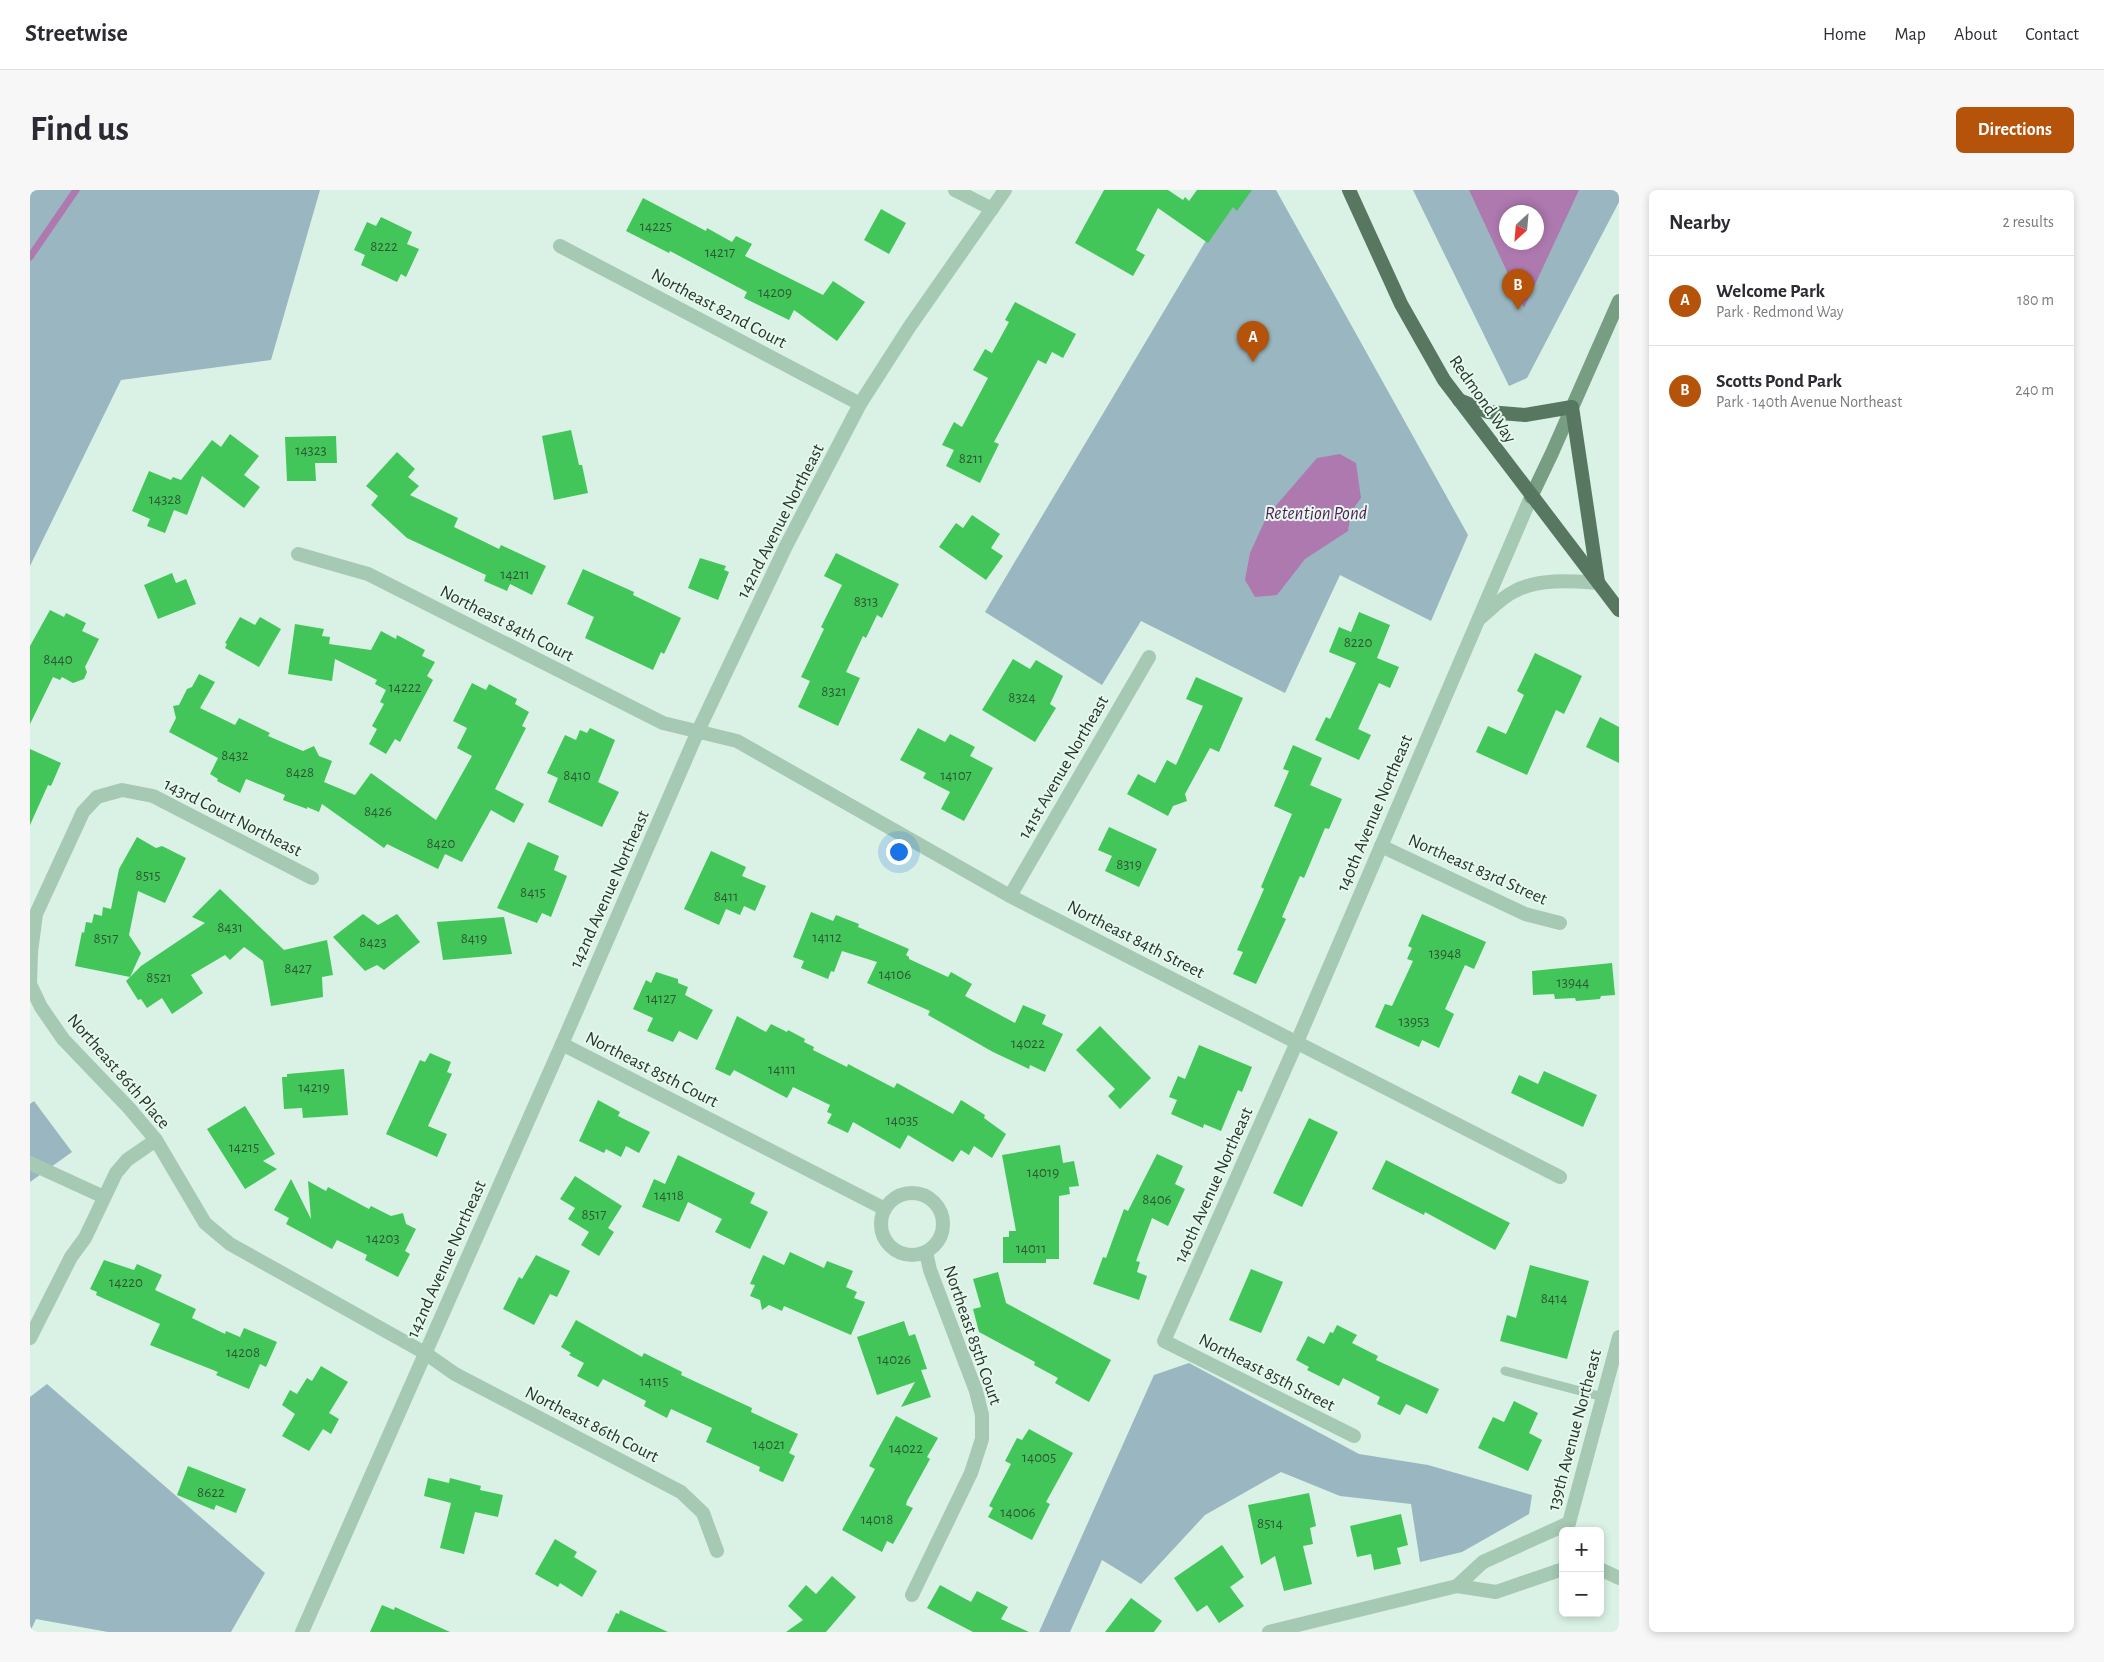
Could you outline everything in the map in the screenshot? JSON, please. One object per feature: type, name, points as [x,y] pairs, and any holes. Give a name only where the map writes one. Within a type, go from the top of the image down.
[{"type":"main road","name":"Redmond Way","points":[[1349,190],[1401,304],[1444,380],[1531,497],[1619,610]]},
{"type":"main road","name":"140th Avenue Northeast","points":[[1531,497],[1619,300]]},
{"type":"main road","points":[[1458,400],[1488,412],[1525,415],[1572,407],[1599,583]]},
{"type":"street","points":[[954,190],[992,209]]},
{"type":"street","name":"142nd Avenue Northeast","points":[[302,1632],[698,731],[786,546],[860,404],[1005,190]]},
{"type":"street","name":"Northeast 82nd Court","points":[[560,246],[860,404]]},
{"type":"street","name":"140th Avenue Northeast","points":[[1164,1341],[1297,1042],[1531,497]]},
{"type":"street","name":"Northeast 84th Court","points":[[298,554],[368,574],[664,724],[698,731]]},
{"type":"street","points":[[1476,622],[1514,591],[1533,584],[1569,581],[1599,583]]},
{"type":"street","name":"141st Avenue Northeast","points":[[1010,896],[1149,657]]},
{"type":"street","name":"Northeast 84th Street","points":[[698,731],[737,741],[1010,896],[1560,1177]]},
{"type":"street","name":"143rd Court Northeast","points":[[30,952],[36,914],[83,812],[97,798],[122,790],[153,796],[312,878]]},
{"type":"street","name":"Northeast 83rd Street","points":[[1381,846],[1525,914],[1560,923]]},
{"type":"street","name":"Northeast 86th Place","points":[[30,952],[30,984],[41,1007],[63,1039],[129,1108],[156,1140],[205,1222],[230,1244],[424,1353]]},
{"type":"street","name":"Northeast 85th Court","points":[[562,1044],[885,1210]]},
{"type":"street","points":[[30,1338],[71,1257],[85,1238],[116,1173],[127,1160],[156,1140]]},
{"type":"street","points":[[30,1163],[104,1197]]},
{"type":"street","name":"Northeast 85th Court","points":[[922,1195],[931,1200],[942,1218],[942,1229],[934,1246],[926,1252],[907,1255],[890,1246],[881,1229],[885,1210],[900,1196],[922,1195]]},
{"type":"street","name":"Northeast 85th Court","points":[[912,1595],[971,1473],[982,1439],[982,1415],[976,1391],[930,1270],[926,1252]]},
{"type":"street","name":"139th Avenue Northeast","points":[[1571,1527],[1619,1337]]},
{"type":"street","name":"Northeast 85th Street","points":[[1164,1341],[1354,1436]]},
{"type":"street","name":"Northeast 86th Court","points":[[424,1353],[455,1374],[681,1492],[703,1513],[717,1551]]},
{"type":"street","name":"139th Avenue Northeast","points":[[1457,1586],[1483,1562],[1559,1532]]},
{"type":"street","name":"139th Avenue Northeast","points":[[1269,1632],[1457,1586],[1496,1592],[1559,1570]]},
{"type":"street","points":[[1604,1571],[1619,1578]]},
{"type":"lane","points":[[1505,1371],[1603,1398]]},
{"type":"shaded area","points":[[30,190],[320,190],[271,360],[121,380],[30,566]]},
{"type":"shaded area","points":[[1236,190],[1276,190],[1468,535],[1431,621],[1340,575],[1285,693],[1141,621],[1102,685],[985,612]]},
{"type":"shaded area","points":[[1413,190],[1619,190],[1619,202],[1527,378],[1509,386]]},
{"type":"shaded area","points":[[34,1101],[72,1152],[30,1182],[30,1104]]},
{"type":"shaded area","points":[[1189,1363],[1359,1454],[1428,1465],[1532,1495],[1529,1514],[1462,1552],[1420,1562],[1411,1504],[1340,1496],[1281,1472],[1205,1515],[1141,1584],[1102,1560],[1070,1632],[1039,1632],[1154,1375]]},
{"type":"shaded area","points":[[47,1384],[265,1573],[231,1632],[108,1632],[36,1619],[30,1632],[30,1397]]},
{"type":"water","points":[[1469,190],[1579,190],[1524,308]]},
{"type":"water","name":"Retention Pond","points":[[1340,454],[1356,463],[1361,498],[1351,512],[1348,531],[1305,559],[1277,595],[1255,597],[1245,580],[1250,553],[1267,516],[1317,458]]},
{"type":"building","points":[[1104,190],[1168,190],[1183,200],[1185,197],[1189,201],[1197,190],[1252,190],[1237,211],[1233,207],[1208,243],[1158,208],[1136,250],[1145,255],[1133,276],[1075,243]]},
{"type":"building","points":[[643,198],[706,231],[707,228],[732,242],[736,236],[752,244],[745,256],[823,295],[833,281],[865,302],[837,341],[794,310],[789,320],[744,298],[747,292],[670,251],[669,253],[626,231]]},
{"type":"building","points":[[881,209],[906,223],[889,254],[864,240]]},
{"type":"building","points":[[381,217],[412,232],[407,244],[419,249],[406,277],[401,274],[397,282],[361,265],[365,255],[354,250],[367,222],[376,226]]},
{"type":"building","points":[[1015,302],[1076,334],[1063,358],[1052,352],[1046,364],[1038,360],[994,442],[999,444],[980,483],[946,466],[954,450],[942,445],[954,422],[962,427],[988,378],[973,370],[985,349],[992,353],[1009,322],[1005,320]]},
{"type":"building","points":[[571,430],[579,465],[582,465],[588,493],[554,500],[542,436]]},
{"type":"building","points":[[230,434],[259,456],[244,475],[260,487],[244,508],[202,476],[187,515],[174,510],[165,533],[147,526],[150,519],[132,511],[149,471],[171,480],[173,477],[181,480],[212,440],[221,447]]},
{"type":"building","points":[[336,436],[337,463],[315,463],[316,481],[287,481],[285,437]]},
{"type":"building","points":[[397,452],[415,469],[408,477],[419,486],[410,495],[458,518],[454,527],[499,549],[501,545],[546,566],[532,595],[510,584],[507,591],[484,581],[486,575],[407,538],[371,505],[378,496],[366,486]]},
{"type":"building","points":[[972,515],[1000,534],[991,548],[1003,556],[986,580],[939,547],[956,523],[963,528]]},
{"type":"building","points":[[836,553],[899,584],[882,618],[877,615],[866,638],[863,636],[846,672],[860,678],[838,726],[798,707],[810,681],[801,677],[824,629],[821,627],[842,585],[824,576]]},
{"type":"building","points":[[700,558],[726,566],[724,570],[729,572],[718,600],[688,588]]},
{"type":"building","points":[[583,569],[634,592],[633,595],[681,618],[664,654],[661,652],[653,670],[585,638],[594,617],[567,604]]},
{"type":"building","points":[[172,573],[176,583],[186,579],[196,604],[158,619],[144,585]]},
{"type":"building","points":[[50,610],[64,617],[66,613],[86,623],[82,631],[99,639],[85,667],[87,672],[84,679],[73,683],[62,677],[60,680],[53,677],[30,724],[30,646]]},
{"type":"building","points":[[1359,612],[1390,625],[1377,658],[1399,667],[1390,688],[1379,683],[1358,729],[1371,735],[1359,760],[1315,740],[1326,717],[1330,719],[1356,663],[1329,652],[1339,627],[1351,632]]},
{"type":"building","points":[[240,617],[255,625],[260,617],[281,629],[259,667],[225,648],[227,644],[225,643]]},
{"type":"building","points":[[295,624],[324,629],[322,636],[330,637],[329,644],[371,650],[381,631],[396,639],[397,635],[425,650],[422,656],[435,662],[427,676],[433,680],[400,742],[395,739],[386,754],[369,744],[377,729],[372,726],[384,704],[380,702],[386,690],[375,684],[377,680],[335,659],[332,681],[288,674]]},
{"type":"building","points":[[1535,653],[1582,676],[1564,714],[1556,710],[1527,775],[1476,752],[1488,726],[1506,734],[1524,695],[1517,691]]},
{"type":"building","points":[[1013,659],[1030,669],[1036,660],[1063,676],[1050,704],[1056,708],[1035,742],[982,710]]},
{"type":"building","points":[[199,674],[215,682],[200,708],[235,725],[239,718],[270,733],[268,736],[303,751],[314,746],[319,756],[332,761],[324,782],[355,795],[371,773],[436,820],[472,756],[457,748],[467,728],[453,721],[472,683],[486,690],[489,684],[517,699],[515,704],[529,712],[522,726],[526,728],[495,789],[524,804],[514,823],[491,810],[462,862],[445,854],[438,869],[387,844],[384,848],[322,804],[319,812],[307,807],[307,809],[283,800],[285,795],[246,779],[240,793],[217,781],[218,779],[210,774],[218,758],[169,732],[176,718],[173,706],[179,705],[187,689],[192,687]]},
{"type":"building","points":[[1196,677],[1243,698],[1219,752],[1210,748],[1185,794],[1187,801],[1173,806],[1168,816],[1127,794],[1138,774],[1155,783],[1167,760],[1176,765],[1203,706],[1186,699]]},
{"type":"building","points":[[1600,717],[1619,727],[1619,763],[1586,747]]},
{"type":"building","points":[[590,728],[615,740],[598,782],[619,792],[602,827],[548,802],[558,778],[547,773],[565,735],[576,740],[580,730],[587,733]]},
{"type":"building","points":[[918,728],[945,742],[950,734],[975,747],[970,756],[993,768],[964,821],[941,809],[950,792],[923,778],[926,773],[900,760]]},
{"type":"building","points":[[1293,745],[1322,758],[1310,785],[1342,799],[1329,829],[1325,828],[1304,878],[1300,876],[1282,917],[1286,919],[1256,984],[1233,974],[1243,952],[1237,950],[1264,889],[1261,887],[1292,814],[1274,806],[1289,771],[1283,769]]},
{"type":"building","points":[[30,749],[61,763],[51,786],[48,785],[30,825]]},
{"type":"building","points":[[1109,827],[1157,849],[1139,887],[1105,871],[1112,856],[1098,850]]},
{"type":"building","points":[[137,837],[156,848],[162,846],[186,858],[165,903],[138,891],[129,935],[141,953],[130,977],[75,966],[86,922],[92,923],[94,914],[102,916],[103,907],[111,909],[119,869]]},
{"type":"building","points":[[528,842],[559,856],[554,870],[567,876],[551,917],[542,913],[537,923],[497,908]]},
{"type":"building","points":[[711,851],[746,867],[742,876],[766,886],[755,911],[744,906],[740,915],[726,909],[719,925],[684,909]]},
{"type":"building","points":[[220,889],[284,950],[327,940],[333,975],[322,977],[323,997],[271,1006],[263,961],[244,947],[230,960],[225,955],[191,975],[203,993],[172,1014],[162,998],[147,1008],[141,999],[138,1000],[126,981],[141,966],[205,923],[192,917]]},
{"type":"building","points":[[811,912],[833,921],[836,915],[859,924],[858,927],[909,949],[906,955],[909,959],[948,977],[951,972],[972,984],[965,996],[1015,1023],[1023,1005],[1046,1015],[1042,1024],[1063,1034],[1045,1072],[1030,1065],[1029,1069],[993,1052],[928,1015],[930,1011],[867,983],[877,962],[842,951],[834,972],[831,971],[828,979],[801,968],[804,961],[793,957]]},
{"type":"building","points":[[363,914],[378,925],[397,914],[420,942],[384,970],[377,965],[365,971],[333,937]]},
{"type":"building","points":[[1422,914],[1486,942],[1474,969],[1465,965],[1445,1009],[1454,1014],[1439,1048],[1422,1040],[1419,1047],[1375,1027],[1385,1004],[1392,1006],[1413,961],[1407,959],[1412,948],[1408,946]]},
{"type":"building","points":[[504,917],[512,954],[443,960],[437,922]]},
{"type":"building","points":[[1612,963],[1615,995],[1601,996],[1600,999],[1576,1001],[1575,998],[1555,999],[1554,994],[1533,995],[1532,971]]},
{"type":"building","points":[[656,972],[678,979],[678,983],[688,987],[685,995],[713,1010],[697,1040],[679,1031],[673,1042],[647,1031],[653,1018],[633,1009],[646,980],[651,983]]},
{"type":"building","points":[[737,1016],[766,1032],[771,1024],[787,1032],[788,1030],[805,1039],[804,1042],[814,1047],[813,1050],[847,1067],[848,1064],[894,1088],[897,1083],[953,1114],[961,1100],[985,1115],[984,1118],[1006,1134],[992,1158],[974,1146],[969,1155],[961,1150],[953,1162],[908,1135],[900,1149],[853,1122],[848,1133],[827,1123],[832,1114],[827,1112],[830,1105],[793,1087],[787,1098],[734,1070],[730,1076],[715,1069]]},
{"type":"building","points":[[1100,1026],[1151,1078],[1120,1109],[1108,1096],[1115,1089],[1076,1050]]},
{"type":"building","points":[[1199,1045],[1252,1067],[1242,1092],[1238,1090],[1221,1131],[1204,1124],[1203,1128],[1171,1114],[1177,1100],[1169,1097],[1178,1076],[1185,1079]]},
{"type":"building","points":[[430,1053],[451,1062],[447,1072],[452,1074],[428,1126],[447,1134],[437,1157],[386,1134],[420,1060],[425,1062]]},
{"type":"building","points":[[344,1069],[348,1115],[303,1118],[302,1108],[284,1109],[282,1077],[287,1077],[287,1074]]},
{"type":"building","points":[[1544,1071],[1597,1095],[1583,1127],[1511,1093],[1519,1075],[1538,1084]]},
{"type":"building","points":[[598,1100],[620,1112],[618,1116],[650,1132],[639,1153],[626,1146],[621,1157],[606,1149],[604,1153],[579,1141]]},
{"type":"building","points":[[245,1106],[275,1154],[263,1161],[277,1169],[245,1189],[207,1129]]},
{"type":"building","points":[[1309,1118],[1338,1132],[1302,1207],[1273,1193]]},
{"type":"building","points":[[1060,1145],[1063,1163],[1074,1161],[1079,1186],[1069,1187],[1070,1194],[1059,1196],[1059,1259],[1046,1259],[1046,1263],[1003,1263],[1003,1237],[1009,1237],[1009,1231],[1016,1231],[1002,1155]]},
{"type":"building","points":[[1157,1154],[1183,1166],[1175,1184],[1185,1189],[1168,1226],[1152,1218],[1136,1261],[1140,1262],[1137,1272],[1147,1276],[1139,1300],[1093,1284],[1103,1257],[1106,1258],[1124,1209],[1128,1211]]},
{"type":"building","points":[[678,1155],[755,1193],[750,1203],[768,1212],[750,1249],[715,1232],[722,1219],[688,1202],[679,1222],[642,1207],[654,1179],[665,1184]]},
{"type":"building","points":[[1386,1160],[1510,1223],[1495,1250],[1425,1212],[1424,1215],[1372,1189]]},
{"type":"building","points":[[575,1176],[622,1206],[608,1228],[614,1232],[599,1256],[581,1245],[589,1232],[568,1219],[575,1208],[560,1199]]},
{"type":"building","points":[[291,1179],[311,1219],[308,1181],[326,1191],[328,1187],[369,1209],[371,1206],[391,1216],[403,1213],[406,1224],[416,1229],[405,1251],[410,1254],[398,1277],[365,1260],[367,1255],[337,1240],[332,1249],[286,1224],[289,1218],[274,1210]]},
{"type":"building","points":[[790,1252],[824,1268],[827,1261],[853,1271],[846,1287],[857,1292],[854,1298],[865,1302],[851,1335],[784,1306],[782,1311],[769,1305],[762,1310],[760,1300],[750,1296],[755,1285],[750,1284],[763,1255],[784,1265]]},
{"type":"building","points":[[536,1255],[570,1271],[557,1297],[550,1294],[534,1325],[503,1309],[519,1277],[522,1279]]},
{"type":"building","points":[[104,1260],[134,1270],[137,1264],[162,1275],[155,1290],[196,1309],[192,1318],[225,1334],[226,1331],[240,1337],[244,1328],[277,1342],[266,1367],[260,1364],[249,1389],[216,1375],[218,1372],[150,1345],[160,1324],[96,1295],[97,1292],[90,1289]]},
{"type":"building","points":[[1530,1265],[1589,1281],[1567,1359],[1500,1341],[1507,1315],[1516,1318]]},
{"type":"building","points":[[1251,1269],[1283,1282],[1261,1333],[1229,1320]]},
{"type":"building","points":[[998,1272],[1006,1303],[1111,1360],[1089,1402],[1055,1383],[1058,1378],[1034,1365],[1035,1362],[979,1332],[973,1309],[981,1307],[973,1279]]},
{"type":"building","points":[[576,1320],[642,1357],[644,1353],[682,1372],[681,1375],[752,1408],[751,1412],[798,1434],[789,1453],[795,1456],[783,1482],[759,1471],[760,1467],[706,1442],[712,1428],[671,1409],[667,1418],[644,1406],[646,1401],[603,1379],[598,1387],[577,1376],[584,1363],[569,1355],[571,1353],[561,1347]]},
{"type":"building","points":[[904,1321],[909,1336],[915,1334],[927,1369],[921,1370],[931,1397],[901,1407],[915,1382],[877,1395],[857,1337]]},
{"type":"building","points":[[1337,1325],[1357,1335],[1352,1343],[1378,1356],[1376,1360],[1439,1389],[1427,1414],[1406,1404],[1400,1415],[1377,1404],[1380,1397],[1343,1378],[1339,1386],[1307,1370],[1309,1367],[1296,1360],[1308,1336],[1324,1344],[1330,1332],[1333,1333]]},
{"type":"building","points":[[321,1366],[348,1382],[329,1413],[339,1419],[331,1434],[323,1429],[309,1451],[282,1436],[295,1414],[282,1405],[290,1390],[297,1394],[307,1378],[312,1381]]},
{"type":"building","points":[[1514,1401],[1538,1413],[1529,1433],[1542,1440],[1528,1471],[1478,1448],[1493,1417],[1504,1422]]},
{"type":"building","points":[[896,1416],[938,1438],[927,1457],[930,1459],[907,1501],[906,1505],[913,1508],[893,1544],[887,1541],[882,1552],[842,1530],[875,1469],[869,1466]]},
{"type":"building","points":[[1029,1429],[1073,1453],[1046,1502],[1050,1504],[1032,1540],[988,1517],[993,1508],[989,1506],[1011,1464],[1005,1461],[1017,1438],[1022,1440]]},
{"type":"building","points":[[188,1466],[246,1489],[236,1513],[216,1505],[214,1510],[177,1495]]},
{"type":"building","points":[[428,1478],[449,1483],[450,1478],[481,1486],[480,1490],[503,1495],[498,1517],[475,1512],[464,1554],[440,1548],[451,1503],[424,1496]]},
{"type":"building","points":[[1309,1493],[1316,1526],[1310,1528],[1313,1544],[1303,1546],[1312,1584],[1284,1591],[1275,1556],[1261,1565],[1248,1505]]},
{"type":"building","points":[[1401,1514],[1408,1545],[1397,1548],[1401,1564],[1374,1570],[1371,1554],[1357,1557],[1350,1526]]},
{"type":"building","points":[[555,1539],[577,1552],[574,1557],[597,1571],[582,1597],[560,1583],[558,1587],[535,1574]]},
{"type":"building","points":[[1222,1545],[1244,1577],[1230,1587],[1244,1606],[1219,1623],[1207,1605],[1197,1612],[1174,1578]]},
{"type":"building","points":[[832,1576],[856,1597],[826,1632],[786,1632],[803,1620],[788,1606],[806,1585],[816,1594]]},
{"type":"building","points":[[940,1585],[971,1602],[977,1591],[1008,1607],[1001,1619],[1029,1632],[973,1632],[927,1608]]},
{"type":"building","points":[[1131,1598],[1162,1621],[1154,1632],[1105,1632]]},
{"type":"building","points":[[382,1605],[394,1610],[395,1607],[450,1632],[370,1632]]},
{"type":"building","points":[[620,1610],[668,1632],[607,1632],[616,1613],[619,1614]]},
{"type":"waterway","points":[[30,257],[76,190]]},
{"type":"place","name":"Scotts Pond Park","points":[[1518,310]]},
{"type":"place","name":"Welcome Park","points":[[1253,362]]}]
